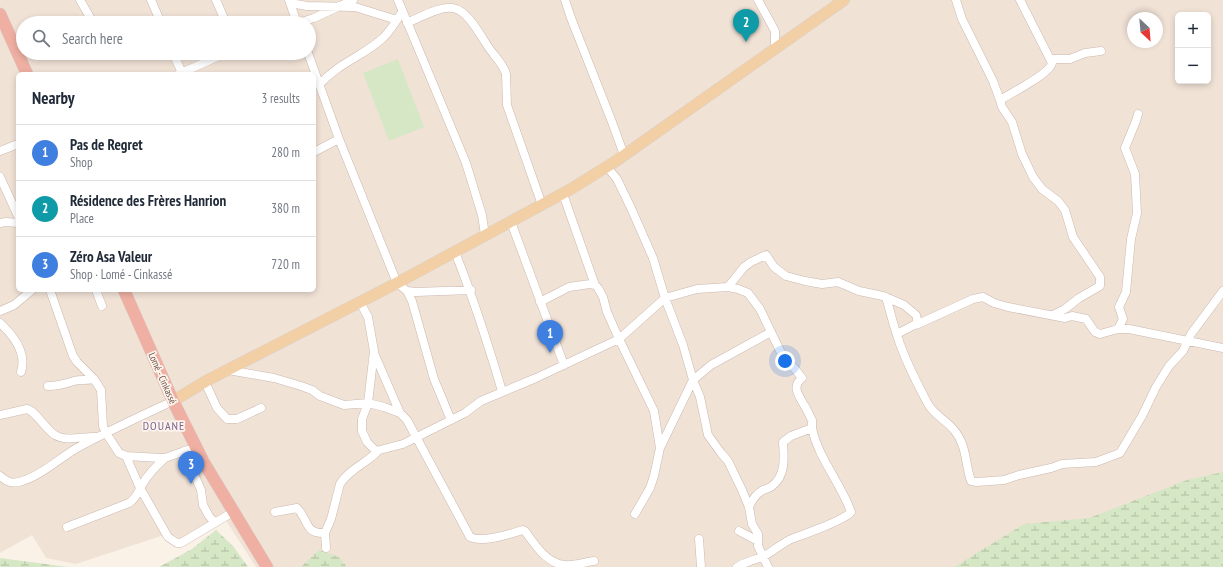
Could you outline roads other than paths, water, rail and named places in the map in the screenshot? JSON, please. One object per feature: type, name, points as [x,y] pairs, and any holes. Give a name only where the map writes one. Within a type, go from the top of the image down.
[{"type":"highway","points":[[0,14],[16,50]]},
{"type":"highway","points":[[21,60],[26,72]]},
{"type":"highway","name":"Lomé - Cinkassé","points":[[125,292],[173,401],[196,447],[233,512],[267,567]]},
{"type":"main road","points":[[173,401],[228,370],[563,194],[607,167],[844,0]]},
{"type":"street","points":[[80,0],[89,16]]},
{"type":"street","points":[[151,0],[158,16]]},
{"type":"street","points":[[216,0],[223,16]]},
{"type":"street","points":[[289,0],[296,4],[307,6],[341,6],[361,8],[397,20]]},
{"type":"street","points":[[289,0],[295,16]]},
{"type":"street","points":[[316,17],[354,0]]},
{"type":"street","points":[[398,0],[427,72],[450,121],[466,163],[482,215],[485,235]]},
{"type":"street","points":[[565,0],[624,155]]},
{"type":"street","points":[[758,0],[775,31],[775,49]]},
{"type":"street","points":[[956,0],[962,19],[993,81],[1002,107],[1012,122],[1022,154],[1033,177],[1042,189],[1058,201],[1065,210],[1073,237],[1100,277],[1100,286],[1053,315]]},
{"type":"street","points":[[1000,100],[1045,73],[1052,65],[1020,0]]},
{"type":"street","points":[[407,23],[436,9],[448,6],[457,7],[470,17],[491,52],[505,70],[507,105],[542,205]]},
{"type":"street","points":[[320,84],[328,74],[374,45],[385,36],[402,12]]},
{"type":"street","points":[[1050,59],[1070,59],[1086,53],[1102,51]]},
{"type":"street","points":[[176,60],[180,72]]},
{"type":"street","points":[[185,72],[211,60]]},
{"type":"street","points":[[311,60],[315,72]]},
{"type":"street","points":[[316,74],[339,139],[396,283],[407,291],[412,301],[439,392],[451,420]]},
{"type":"street","points":[[1118,329],[1123,319],[1119,307],[1126,292],[1131,239],[1137,213],[1135,174],[1125,148],[1138,114]]},
{"type":"street","points":[[316,151],[339,139]]},
{"type":"street","points":[[0,151],[16,145]]},
{"type":"street","points":[[607,167],[617,179],[653,258],[665,298],[683,345],[693,380],[700,397],[708,435],[728,461],[749,507],[752,524],[758,534],[758,546],[768,567]]},
{"type":"street","points":[[0,177],[16,212]]},
{"type":"street","points":[[563,194],[595,285],[603,297],[607,312],[619,339],[654,411],[660,448]]},
{"type":"street","points":[[511,222],[564,365]]},
{"type":"street","points":[[0,223],[16,223]]},
{"type":"street","points":[[455,252],[471,290],[492,354],[502,391]]},
{"type":"street","points":[[728,287],[744,267],[766,255],[774,267],[786,276],[822,284],[838,282],[859,291],[886,297],[904,305],[916,315],[918,324]]},
{"type":"street","points":[[540,302],[569,287],[590,284],[595,285]]},
{"type":"street","points":[[326,548],[325,533],[331,519],[340,484],[343,479],[353,470],[370,459],[378,451],[403,444],[416,438],[465,413],[481,401],[502,391],[527,382],[619,339],[665,298],[697,289],[728,287],[738,289],[748,294],[760,309],[784,359],[802,378],[796,385],[797,391],[812,420],[815,442],[844,495],[851,512],[848,516],[839,521],[781,544],[764,557],[751,559],[737,567]]},
{"type":"street","points":[[407,291],[432,292],[471,290]]},
{"type":"street","points":[[886,297],[896,334],[915,378],[930,406],[938,416],[954,429],[963,445],[968,461],[968,471],[971,481],[978,482],[1004,480],[1062,464],[1096,462],[1120,453],[1142,416],[1156,387],[1173,360],[1183,352],[1190,337],[1223,291]]},
{"type":"street","points":[[0,310],[14,305],[30,292]]},
{"type":"street","points":[[51,292],[73,356],[82,368],[94,379],[101,390],[103,426],[119,453],[126,456],[165,458]]},
{"type":"street","points":[[97,292],[102,306]]},
{"type":"street","points":[[896,334],[973,299],[983,297],[994,303],[1008,307],[1065,318],[1072,316],[1086,319],[1095,332],[1100,334],[1118,329],[1132,329],[1178,339],[1190,337],[1223,348]]},
{"type":"street","points":[[360,302],[368,317],[374,351],[400,413],[407,420],[470,537],[474,539],[501,537],[522,530],[525,531],[539,550],[554,563],[566,565],[594,561]]},
{"type":"street","points":[[0,323],[13,336],[19,348],[23,360],[22,372]]},
{"type":"street","points":[[635,514],[650,488],[660,448],[693,380],[712,364],[771,332]]},
{"type":"street","points":[[374,351],[368,403],[362,419],[362,431],[367,442],[374,450],[378,451]]},
{"type":"street","points":[[228,370],[274,378],[312,390],[320,396],[344,405],[368,403],[400,413]]},
{"type":"street","points":[[48,386],[63,385],[75,380],[94,379]]},
{"type":"street","points":[[206,382],[217,408],[227,419],[237,419],[261,408]]},
{"type":"street","points":[[0,476],[9,482],[21,482],[49,468],[74,450],[97,437],[173,401]]},
{"type":"street","points":[[353,404],[362,419]]},
{"type":"street","points":[[0,415],[27,409],[35,413],[40,421],[55,435],[69,438],[97,437]]},
{"type":"street","points":[[749,507],[752,500],[763,490],[772,486],[781,476],[784,462],[783,442],[791,436],[812,428]]},
{"type":"street","points":[[67,527],[129,503],[135,499],[140,488],[154,468],[165,458],[196,447]]},
{"type":"street","points":[[184,451],[201,490],[203,505],[215,523]]},
{"type":"street","points":[[126,456],[140,488],[168,537],[174,541],[181,543],[233,512]]},
{"type":"street","points":[[275,512],[297,508],[312,531],[325,533]]},
{"type":"street","points":[[738,531],[758,541]]},
{"type":"street","points":[[699,539],[701,567]]},
{"type":"place","name":"Résidence des Frères Hanrion","points":[[746,42]]},
{"type":"place","name":"Pas de Regret","points":[[550,353]]},
{"type":"place","name":"Zéro Asa Valeur","points":[[191,484]]},
{"type":"district","name":"DOUANE","points":[[164,426]]}]
